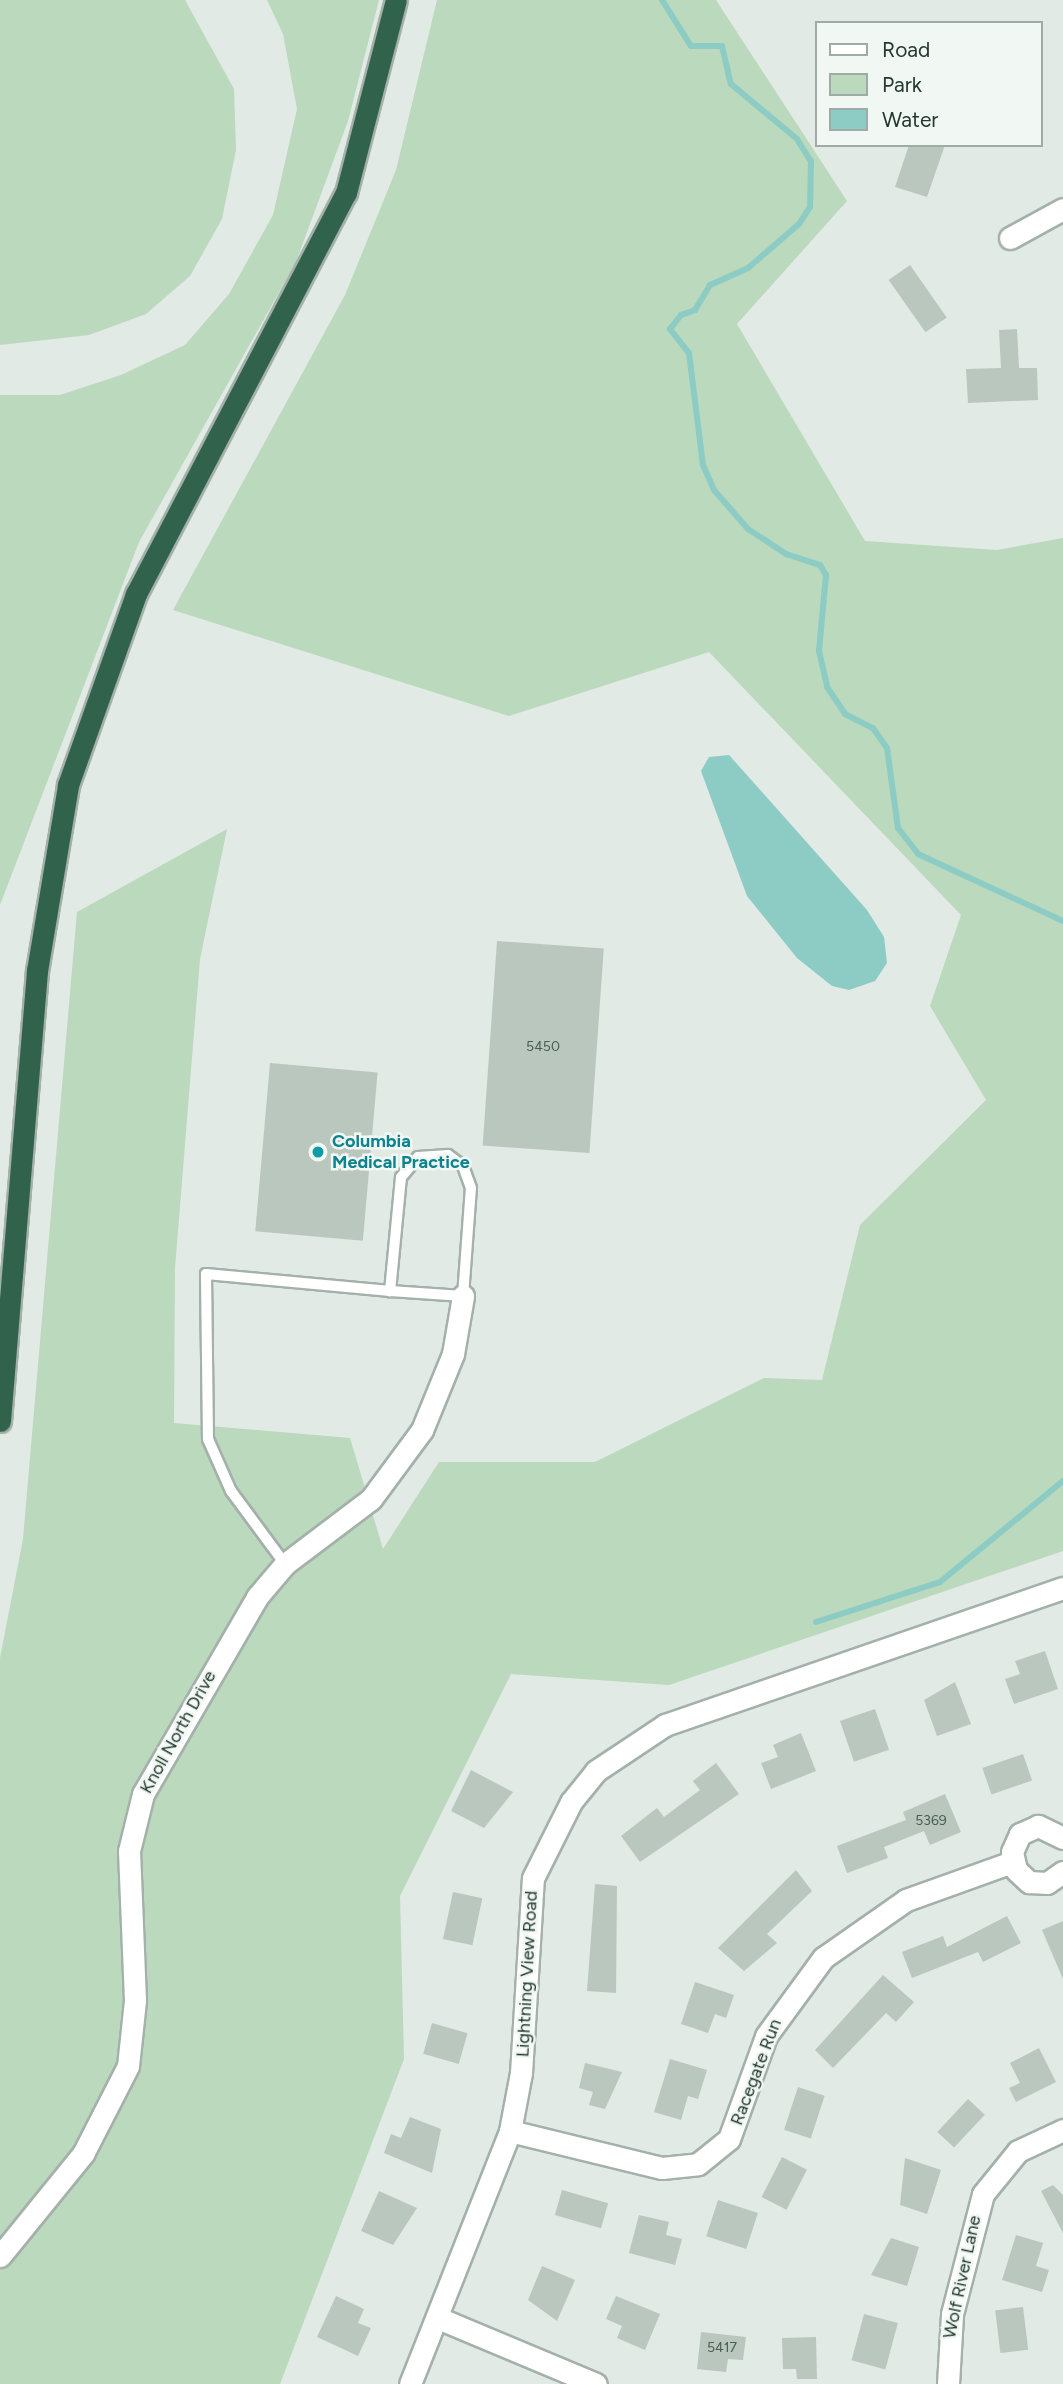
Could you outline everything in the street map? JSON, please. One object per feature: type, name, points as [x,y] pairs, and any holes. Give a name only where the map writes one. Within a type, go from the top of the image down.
[{"type":"highway","points":[[0,1421],[37,971],[68,785],[136,594],[346,193],[396,0]]},
{"type":"street","points":[[1010,237],[1063,209]]},
{"type":"street","name":"Knoll North Drive","points":[[0,2256],[83,2154],[119,2092],[135,2035],[128,1888],[133,1823],[143,1794],[236,1626],[285,1564],[371,1499],[422,1430],[453,1354],[463,1296]]},
{"type":"street","name":"Lightning View Road","points":[[410,2384],[510,2131],[523,2049],[533,1878],[564,1814],[596,1771],[691,1714],[1063,1588]]},
{"type":"street","points":[[1063,1838],[1048,1827],[1028,1829],[1014,1842],[1012,1862],[1022,1877],[1038,1884],[1063,1872]]},
{"type":"street","name":"Racegate Run","points":[[510,2131],[662,2168],[698,2164],[729,2139],[766,2036],[823,1958],[906,1900],[1012,1862]]},
{"type":"street","name":"Wolf River Lane","points":[[948,2384],[951,2314],[983,2194],[1018,2151],[1063,2130]]},
{"type":"street","points":[[438,2318],[596,2384]]},
{"type":"lane","points":[[285,1564],[231,1491],[208,1439],[206,1274],[390,1291],[463,1296],[471,1188],[463,1166],[437,1153],[418,1157],[401,1177],[390,1291]]},
{"type":"green space","points":[[0,0],[185,0],[234,89],[236,150],[222,219],[190,276],[146,314],[89,335],[0,345]]},
{"type":"green space","points":[[267,0],[379,0],[348,121],[296,262],[139,542],[0,905],[0,395],[60,395],[121,375],[185,345],[229,294],[273,215],[297,109],[283,34]]},
{"type":"green space","points":[[437,0],[716,0],[847,201],[737,324],[865,541],[997,550],[1063,538],[1063,1551],[669,1685],[511,1674],[400,1896],[404,2059],[280,2384],[0,2384],[0,1658],[23,1539],[77,912],[227,829],[200,959],[175,1268],[174,1423],[350,1438],[383,1549],[439,1462],[595,1462],[764,1378],[822,1380],[860,1225],[986,1100],[930,1006],[961,915],[709,652],[509,716],[173,610],[345,295],[396,170]]},
{"type":"water","points":[[729,755],[867,910],[884,937],[887,963],[875,981],[849,990],[832,986],[797,958],[747,896],[701,771],[709,757]]},
{"type":"building","points":[[908,147],[944,147],[927,197],[895,187]]},
{"type":"building","points":[[910,265],[947,317],[925,332],[889,280]]},
{"type":"building","points":[[1017,329],[1019,368],[1037,368],[1038,400],[968,403],[966,369],[1001,368],[999,330]]},
{"type":"building","points":[[497,941],[604,948],[589,1153],[483,1146]]},
{"type":"building","name":"Columbia Medical Practice","points":[[270,1063],[378,1072],[363,1241],[255,1231]]},
{"type":"building","points":[[1045,1651],[1058,1689],[1014,1704],[1005,1679],[1020,1674],[1015,1661]]},
{"type":"building","points":[[955,1682],[971,1724],[937,1736],[924,1700]]},
{"type":"building","points":[[875,1709],[889,1750],[854,1762],[840,1721]]},
{"type":"building","points":[[801,1733],[816,1771],[771,1789],[761,1763],[778,1757],[773,1745]]},
{"type":"building","points":[[1023,1754],[1032,1780],[991,1794],[982,1768]]},
{"type":"building","points":[[716,1763],[739,1794],[640,1862],[621,1836],[657,1808],[664,1817],[700,1790],[693,1781]]},
{"type":"building","points":[[471,1770],[513,1792],[484,1828],[451,1811]]},
{"type":"building","points":[[945,1794],[961,1832],[930,1845],[924,1831],[884,1847],[888,1858],[847,1873],[837,1846],[906,1820],[903,1812]]},
{"type":"building","points":[[796,1870],[812,1891],[767,1934],[777,1943],[744,1971],[718,1948]]},
{"type":"building","points":[[595,1884],[617,1886],[616,1993],[587,1991]]},
{"type":"building","points":[[453,1892],[482,1898],[472,1945],[443,1939]]},
{"type":"building","points":[[1007,1916],[1021,1943],[983,1962],[978,1952],[912,1978],[902,1952],[943,1936],[947,1947]]},
{"type":"building","points":[[1063,1921],[1063,1979],[1042,1930]]},
{"type":"building","points":[[883,1975],[914,2002],[896,2022],[886,2013],[833,2068],[815,2050]]},
{"type":"building","points":[[695,1982],[734,1995],[726,2018],[715,2014],[708,2033],[681,2024]]},
{"type":"building","points":[[432,2023],[468,2033],[459,2064],[423,2054]]},
{"type":"building","points":[[1039,2048],[1056,2082],[1016,2102],[1009,2088],[1020,2083],[1010,2063]]},
{"type":"building","points":[[670,2059],[707,2070],[698,2099],[688,2096],[681,2120],[654,2112]]},
{"type":"building","points":[[585,2063],[622,2072],[605,2109],[589,2105],[593,2092],[579,2088]]},
{"type":"building","points":[[798,2087],[825,2096],[811,2138],[784,2130]]},
{"type":"building","points":[[968,2099],[985,2115],[954,2148],[937,2132]]},
{"type":"building","points":[[410,2117],[441,2129],[432,2173],[384,2153],[391,2134],[401,2138]]},
{"type":"building","points":[[782,2157],[807,2170],[787,2210],[762,2197]]},
{"type":"building","points":[[905,2158],[941,2170],[927,2214],[900,2205]]},
{"type":"building","points":[[1053,2185],[1063,2195],[1063,2233],[1041,2191]]},
{"type":"building","points":[[562,2190],[608,2203],[601,2228],[555,2215]]},
{"type":"building","points":[[379,2191],[417,2208],[393,2245],[361,2231]]},
{"type":"building","points":[[718,2200],[758,2213],[746,2249],[706,2236]]},
{"type":"building","points":[[639,2215],[669,2222],[666,2235],[682,2239],[675,2265],[629,2253]]},
{"type":"building","points":[[1016,2235],[1043,2243],[1036,2266],[1049,2270],[1042,2292],[1002,2280]]},
{"type":"building","points":[[891,2238],[919,2247],[907,2286],[871,2275]]},
{"type":"building","points":[[542,2266],[575,2280],[557,2321],[528,2300]]},
{"type":"building","points":[[336,2296],[364,2309],[358,2323],[371,2328],[358,2356],[317,2337]]},
{"type":"building","points":[[616,2296],[660,2314],[645,2350],[617,2338],[622,2326],[606,2319]]},
{"type":"building","points":[[1023,2307],[1028,2350],[1000,2353],[995,2310]]},
{"type":"building","points":[[864,2314],[898,2323],[885,2369],[852,2360]]},
{"type":"building","points":[[701,2332],[746,2337],[743,2360],[728,2359],[726,2372],[697,2369]]},
{"type":"building","points":[[816,2337],[817,2379],[797,2379],[796,2369],[783,2369],[782,2338]]},
{"type":"waterway","points":[[662,0],[691,46],[722,46],[731,84],[797,139],[811,161],[810,207],[799,224],[748,268],[710,285],[695,310],[681,315],[670,329],[689,353],[703,465],[714,490],[748,529],[786,554],[820,565],[826,575],[819,651],[827,687],[845,714],[873,728],[887,748],[898,828],[918,854],[1063,921]]},
{"type":"waterway","points":[[816,1622],[940,1582],[1063,1481]]},
{"type":"place","name":"Columbia Medical Practice","points":[[318,1152]]}]
